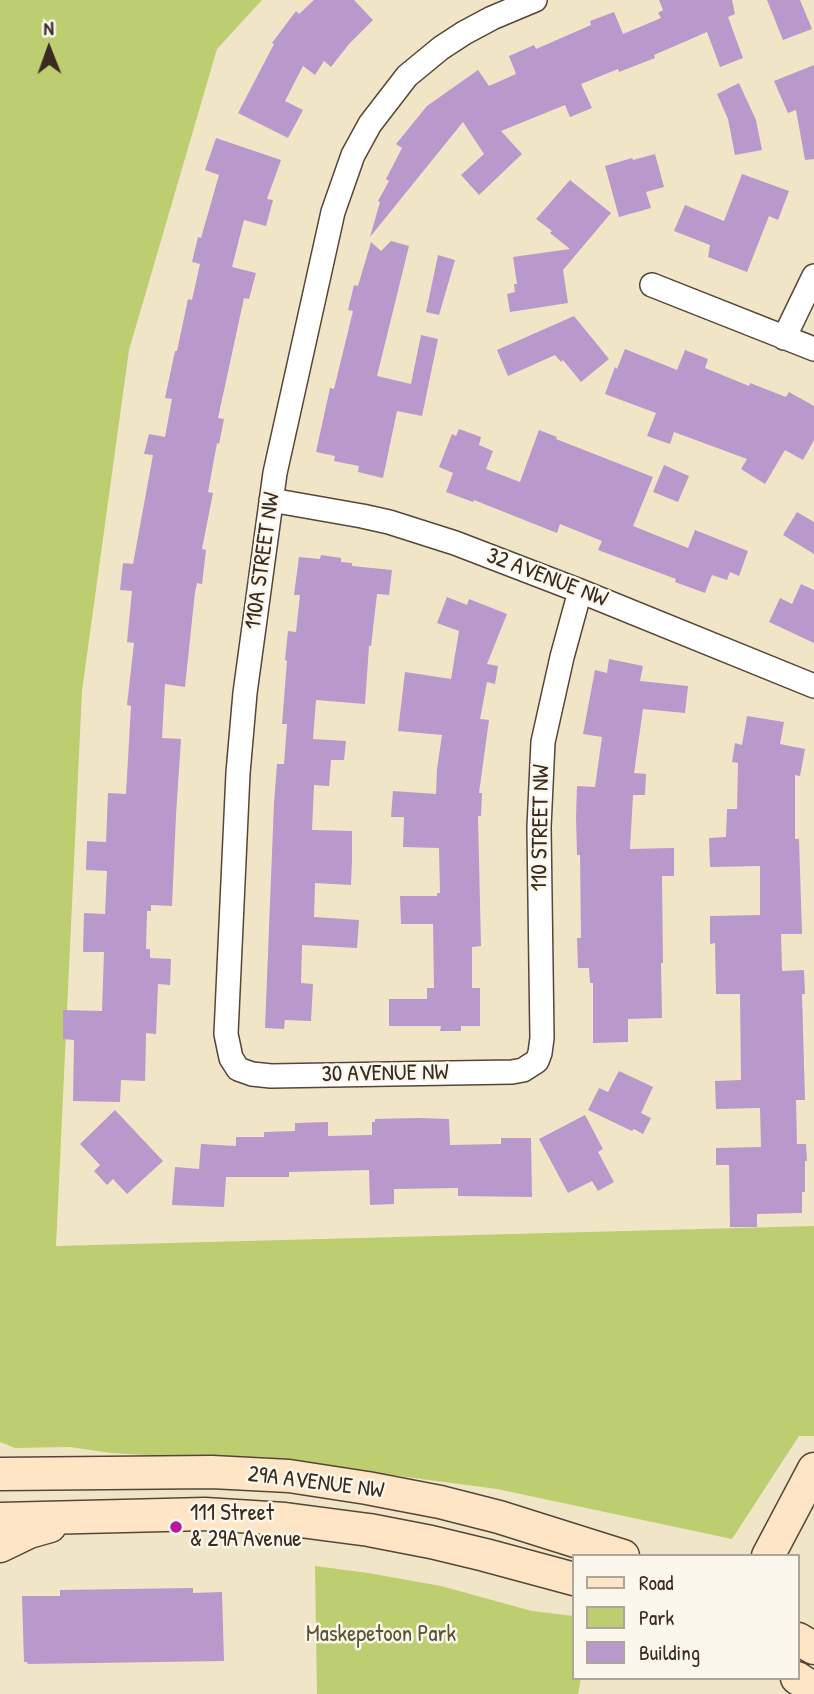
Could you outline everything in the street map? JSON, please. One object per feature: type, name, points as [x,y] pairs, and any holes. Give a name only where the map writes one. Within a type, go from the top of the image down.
[{"type":"street","name":"110A STREET NW","points":[[238,1069],[231,1059],[226,1034],[238,773],[245,693],[271,500],[333,212],[353,155],[370,124],[407,76],[464,33],[535,0]]},
{"type":"street","points":[[784,338],[814,276]]},
{"type":"street","points":[[652,285],[814,349]]},
{"type":"street","name":"32 AVENUE NW","points":[[271,500],[362,516],[455,543],[814,686]]},
{"type":"street","name":"110 STREET NW","points":[[531,1065],[537,1061],[542,1038],[539,827],[543,743],[580,591]]},
{"type":"street","name":"30 AVENUE NW","points":[[238,1069],[252,1074],[297,1076],[512,1072],[531,1065]]},
{"type":"street","points":[[0,1454],[51,1473]]},
{"type":"street","points":[[769,1554],[814,1469]]},
{"type":"street","name":"29A AVENUE NW","points":[[0,1474],[212,1472],[289,1476],[440,1502],[499,1517],[617,1554]]},
{"type":"street","name":"29A AVENUE NW","points":[[0,1519],[233,1514],[357,1529],[431,1542],[572,1579]]},
{"type":"street","points":[[0,1546],[11,1539],[45,1527],[113,1515]]},
{"type":"green space","points":[[0,0],[262,0],[217,49],[129,350],[82,691],[56,1246],[814,1226],[814,1436],[799,1436],[732,1539],[497,1489],[315,1465],[111,1453],[70,1447],[15,1448],[0,1442]]},
{"type":"green space","name":"Maskepetoon Park","points":[[315,1566],[441,1586],[532,1611],[572,1616],[572,1680],[581,1680],[578,1694],[317,1694]]},
{"type":"building","points":[[314,0],[354,0],[373,20],[331,67],[324,61],[315,75],[303,66],[285,101],[303,110],[288,138],[238,113],[274,44],[272,43],[296,11],[299,14]]},
{"type":"building","points":[[659,0],[732,0],[735,14],[728,17],[743,58],[720,67],[707,32],[654,55],[655,58],[581,84],[592,108],[570,117],[565,105],[501,131],[522,154],[479,195],[461,175],[484,154],[463,122],[370,237],[380,202],[378,201],[402,148],[396,144],[427,106],[478,70],[489,86],[516,74],[509,56],[534,45],[536,49],[591,25],[590,21],[614,12],[623,34],[661,18],[658,13],[663,10]]},
{"type":"building","points":[[767,0],[800,0],[812,29],[783,40]]},
{"type":"building","points":[[814,65],[814,159],[805,160],[796,110],[788,113],[774,81]]},
{"type":"building","points":[[739,83],[756,120],[762,150],[735,155],[728,119],[717,94]]},
{"type":"building","points":[[216,138],[281,160],[267,199],[273,200],[266,226],[244,220],[232,267],[256,273],[249,299],[244,298],[218,418],[224,419],[208,492],[213,493],[202,549],[206,550],[202,584],[197,583],[195,592],[185,687],[165,684],[162,738],[181,739],[172,906],[151,905],[151,911],[147,911],[146,949],[150,949],[150,958],[171,959],[170,985],[158,984],[156,1034],[146,1033],[145,1081],[121,1080],[120,1102],[73,1101],[74,1040],[63,1039],[63,1010],[102,1011],[104,952],[83,952],[84,913],[105,914],[107,871],[86,870],[87,841],[106,842],[108,793],[126,794],[131,706],[127,705],[134,643],[127,642],[132,591],[120,590],[123,563],[133,564],[153,455],[144,454],[149,434],[165,437],[172,399],[165,398],[188,299],[192,300],[200,264],[192,262],[219,175],[205,170]]},
{"type":"building","points":[[655,154],[664,187],[646,192],[651,208],[619,217],[605,166]]},
{"type":"building","points":[[742,174],[789,191],[778,220],[769,216],[747,272],[708,257],[710,245],[674,231],[685,205],[724,221]]},
{"type":"building","points":[[570,180],[611,213],[563,270],[568,303],[510,312],[507,294],[515,292],[514,284],[517,284],[513,257],[570,249],[536,219]]},
{"type":"building","points":[[391,241],[409,246],[377,376],[411,384],[421,335],[438,339],[422,416],[397,411],[383,478],[358,472],[359,466],[334,461],[335,456],[316,452],[330,388],[334,389],[353,311],[348,310],[354,285],[358,286],[371,242],[381,251]]},
{"type":"building","points":[[438,255],[455,260],[439,315],[426,312]]},
{"type":"building","points":[[574,316],[609,359],[581,382],[563,360],[561,362],[555,355],[508,376],[497,350]]},
{"type":"building","points":[[625,349],[677,370],[685,350],[708,359],[705,368],[749,386],[750,383],[786,397],[789,392],[814,406],[814,440],[803,460],[785,450],[765,484],[741,469],[747,459],[674,432],[670,444],[647,436],[656,413],[605,394]]},
{"type":"building","points":[[459,429],[481,437],[479,445],[493,451],[486,469],[520,482],[539,430],[653,477],[633,526],[688,548],[695,530],[748,551],[739,576],[730,572],[727,580],[712,575],[705,593],[675,582],[676,579],[598,550],[602,541],[560,524],[557,533],[474,500],[473,502],[446,492],[453,473],[439,467],[452,434],[456,436]]},
{"type":"building","points":[[664,465],[689,476],[678,502],[653,492]]},
{"type":"building","points":[[797,512],[814,522],[814,554],[783,535]]},
{"type":"building","points":[[321,555],[341,558],[341,562],[352,563],[352,566],[392,570],[389,595],[377,594],[369,646],[365,704],[316,700],[313,739],[346,741],[344,760],[331,760],[329,786],[314,785],[312,830],[352,831],[352,860],[351,885],[315,883],[314,917],[359,920],[357,948],[302,945],[301,983],[313,984],[311,1021],[285,1020],[284,1029],[265,1028],[274,803],[277,764],[284,764],[287,724],[282,724],[288,631],[296,632],[300,595],[294,595],[299,557],[320,559]]},
{"type":"building","points":[[801,584],[814,590],[814,643],[769,622],[780,598],[792,604]]},
{"type":"building","points":[[447,597],[467,605],[469,599],[507,614],[487,664],[498,666],[495,684],[487,682],[480,719],[489,720],[479,793],[482,793],[481,816],[478,816],[481,946],[472,947],[472,988],[480,988],[480,1026],[461,1026],[461,1031],[440,1031],[441,1026],[389,1026],[389,999],[427,999],[427,988],[434,988],[433,924],[401,924],[400,896],[437,896],[437,893],[440,893],[439,848],[403,847],[404,817],[391,817],[393,791],[436,794],[442,735],[398,731],[405,672],[451,679],[459,631],[437,623]]},
{"type":"building","points":[[609,659],[643,666],[640,681],[688,686],[685,713],[643,709],[634,773],[646,774],[645,795],[633,795],[630,849],[674,848],[674,876],[662,876],[662,1018],[628,1019],[628,1042],[593,1043],[593,983],[590,983],[589,968],[578,968],[577,938],[581,938],[577,786],[595,787],[602,737],[583,734],[595,670],[607,673]]},
{"type":"building","points":[[747,716],[784,722],[780,744],[805,749],[800,776],[795,775],[795,839],[799,839],[802,934],[781,934],[782,971],[804,970],[805,994],[802,994],[805,1100],[796,1100],[797,1144],[806,1144],[807,1161],[802,1213],[757,1214],[757,1227],[730,1227],[729,1165],[716,1165],[716,1148],[761,1147],[760,1108],[716,1109],[715,1081],[741,1080],[740,994],[716,994],[715,943],[710,944],[710,916],[760,915],[760,866],[710,867],[709,838],[726,837],[727,809],[737,809],[738,763],[732,762],[735,743],[742,745]]},
{"type":"building","points":[[619,1071],[653,1087],[641,1113],[651,1118],[643,1134],[588,1110],[599,1088],[608,1092]]},
{"type":"building","points":[[115,1110],[163,1161],[127,1194],[113,1179],[107,1185],[94,1171],[100,1165],[80,1144]]},
{"type":"building","points":[[585,1115],[603,1149],[598,1152],[614,1182],[598,1191],[592,1181],[568,1193],[539,1139]]},
{"type":"building","points":[[375,1119],[449,1119],[450,1145],[501,1144],[501,1138],[531,1138],[532,1197],[458,1196],[458,1188],[394,1189],[394,1204],[370,1205],[369,1170],[289,1172],[289,1177],[226,1177],[224,1207],[172,1205],[175,1167],[199,1169],[201,1144],[236,1146],[236,1137],[264,1137],[264,1132],[295,1131],[295,1123],[328,1122],[328,1136],[372,1135],[372,1122],[375,1122]]},
{"type":"building","points":[[193,1588],[193,1593],[222,1592],[224,1661],[24,1662],[22,1596],[60,1596],[60,1590]]},
{"type":"place","name":"111 Street & 29A Avenue","points":[[176,1527]]}]
